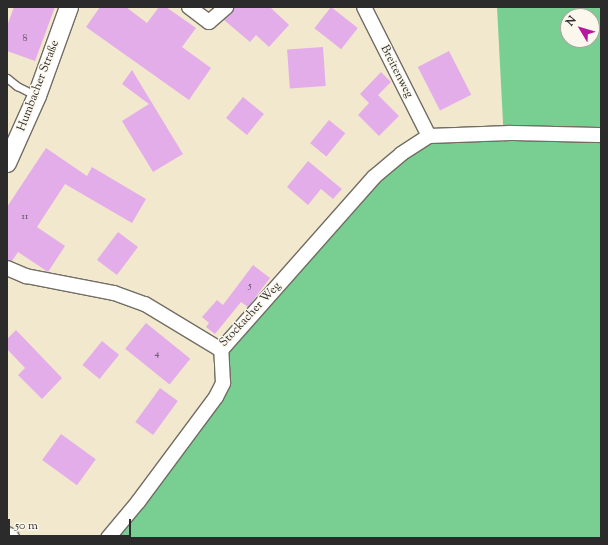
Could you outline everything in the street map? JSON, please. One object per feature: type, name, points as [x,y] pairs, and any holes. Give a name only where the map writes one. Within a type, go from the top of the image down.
[{"type":"street","name":"Humbacher Straße","points":[[7,163],[37,96],[69,7]]},
{"type":"street","points":[[189,7],[209,22],[226,7]]},
{"type":"street","name":"Breitenweg","points":[[364,7],[429,136]]},
{"type":"street","points":[[429,136],[510,133],[601,135]]},
{"type":"street","name":"Stockacher Weg","points":[[7,268],[26,276],[114,293],[145,304],[221,350],[374,177],[401,154],[429,136]]},
{"type":"street","points":[[108,538],[138,502],[216,397],[223,383],[221,350]]},
{"type":"lane","points":[[7,78],[17,86],[37,96]]},
{"type":"green space","points":[[497,7],[601,7],[601,538],[114,538],[221,403],[229,384],[228,352],[380,181],[405,156],[429,142],[504,142]]},
{"type":"building","points":[[14,7],[55,7],[35,61],[7,51],[7,26]]},
{"type":"building","points":[[100,7],[126,7],[147,23],[159,7],[166,7],[196,28],[182,47],[211,68],[189,100],[86,27]]},
{"type":"building","points":[[234,7],[270,7],[289,25],[269,47],[256,35],[250,42],[224,20],[232,13]]},
{"type":"building","points":[[331,7],[358,28],[341,49],[314,28]]},
{"type":"building","points":[[323,47],[326,86],[290,88],[287,50]]},
{"type":"building","points":[[449,51],[471,95],[440,111],[418,67]]},
{"type":"building","points":[[132,70],[183,154],[153,172],[122,121],[149,104],[122,84]]},
{"type":"building","points":[[381,72],[391,82],[378,95],[399,116],[379,136],[358,115],[369,103],[360,94]]},
{"type":"building","points":[[243,97],[264,114],[247,135],[226,118]]},
{"type":"building","points":[[329,120],[345,133],[326,157],[310,143]]},
{"type":"building","points":[[46,148],[87,176],[92,167],[146,199],[132,223],[65,184],[37,227],[65,246],[48,272],[18,252],[12,261],[7,260],[7,207]]},
{"type":"building","points":[[308,161],[342,189],[333,199],[321,189],[308,205],[287,187]]},
{"type":"building","points":[[118,232],[138,247],[117,275],[97,260]]},
{"type":"building","points":[[253,265],[270,278],[248,307],[241,302],[215,334],[206,327],[209,323],[202,317],[217,300],[223,305]]},
{"type":"building","points":[[146,323],[190,359],[170,385],[125,349]]},
{"type":"building","points":[[16,330],[62,378],[42,399],[18,375],[25,368],[7,349],[7,339]]},
{"type":"building","points":[[102,341],[119,355],[100,379],[82,365]]},
{"type":"building","points":[[160,388],[178,401],[153,435],[135,422]]},
{"type":"building","points":[[61,434],[96,459],[77,485],[42,460]]}]
